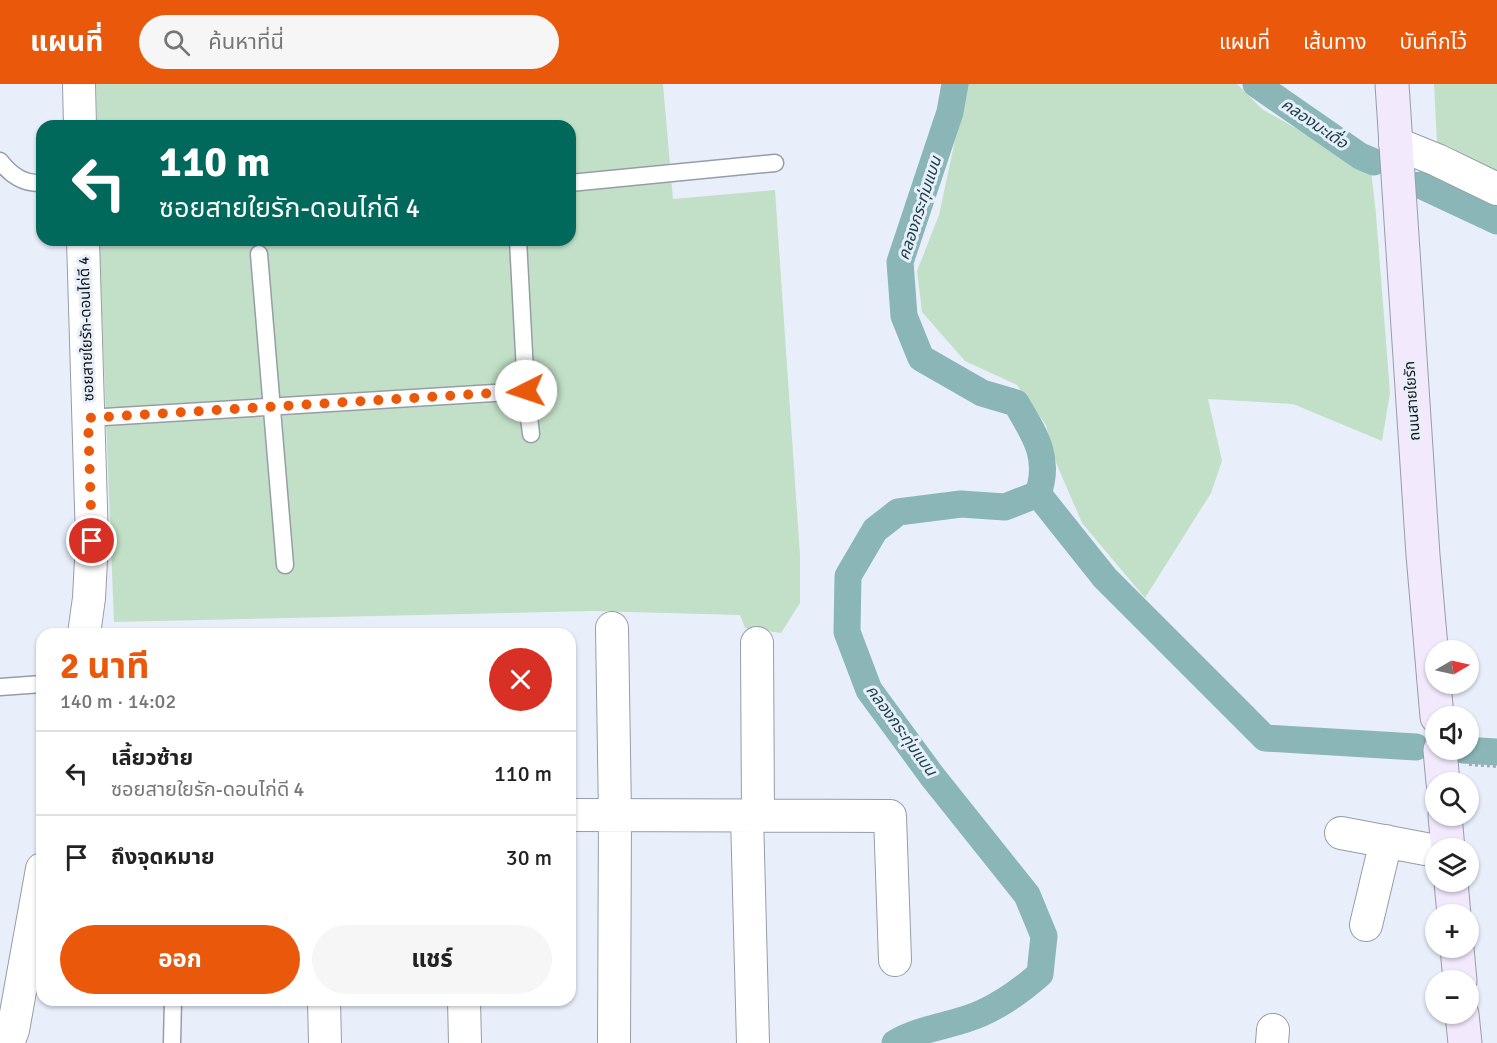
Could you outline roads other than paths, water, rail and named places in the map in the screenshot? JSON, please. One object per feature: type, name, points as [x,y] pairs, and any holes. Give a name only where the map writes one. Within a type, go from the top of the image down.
[{"type":"street","points":[[79,84],[80,120]]},
{"type":"street","name":"ถนนสายใยรัก","points":[[1392,84],[1422,544],[1436,706]]},
{"type":"street","points":[[1395,143],[1497,189]]},
{"type":"street","name":"ซอยสายใยรัก-ดอนไก่ดี 4","points":[[83,246],[92,541],[85,628]]},
{"type":"street","points":[[612,628],[615,815],[614,1043]]},
{"type":"street","points":[[753,1043],[753,816],[757,643]]},
{"type":"street","points":[[576,815],[891,816],[895,960]]},
{"type":"street","points":[[1341,832],[1425,849]]},
{"type":"street","points":[[1366,924],[1386,842]]},
{"type":"street","points":[[8,1043],[13,1030],[36,902]]},
{"type":"street","points":[[324,1006],[325,1043]]},
{"type":"street","points":[[464,1006],[465,1043]]},
{"type":"street","points":[[1463,1024],[1465,1043]]},
{"type":"lane","points":[[0,161],[11,176],[36,184]]},
{"type":"lane","points":[[576,182],[775,163]]},
{"type":"lane","points":[[518,246],[526,391],[531,434]]},
{"type":"lane","points":[[259,254],[285,565]]},
{"type":"lane","points":[[88,418],[526,391]]},
{"type":"lane","points":[[0,687],[36,684]]},
{"type":"lane","points":[[172,1043],[173,1006]]},
{"type":"waterway","name":"คลองกระทุ่มแบน","points":[[895,1043],[916,1033],[982,1013],[1020,991],[1040,974],[1044,936],[1027,895],[932,776],[869,690],[847,632],[848,576],[875,530],[898,512],[961,504],[1005,507],[1038,494],[1042,481],[1043,469],[1039,446],[1016,403],[982,393],[921,358],[904,316],[900,262],[950,112],[955,84]]},
{"type":"waterway","name":"คลองมะเดื่อ","points":[[1256,84],[1360,156],[1374,162]]},
{"type":"waterway","name":"คลองมะเดื่อ","points":[[1420,185],[1497,221]]},
{"type":"waterway","points":[[1038,494],[1105,578],[1265,738],[1416,747]]},
{"type":"waterway","points":[[1479,751],[1497,752]]}]
